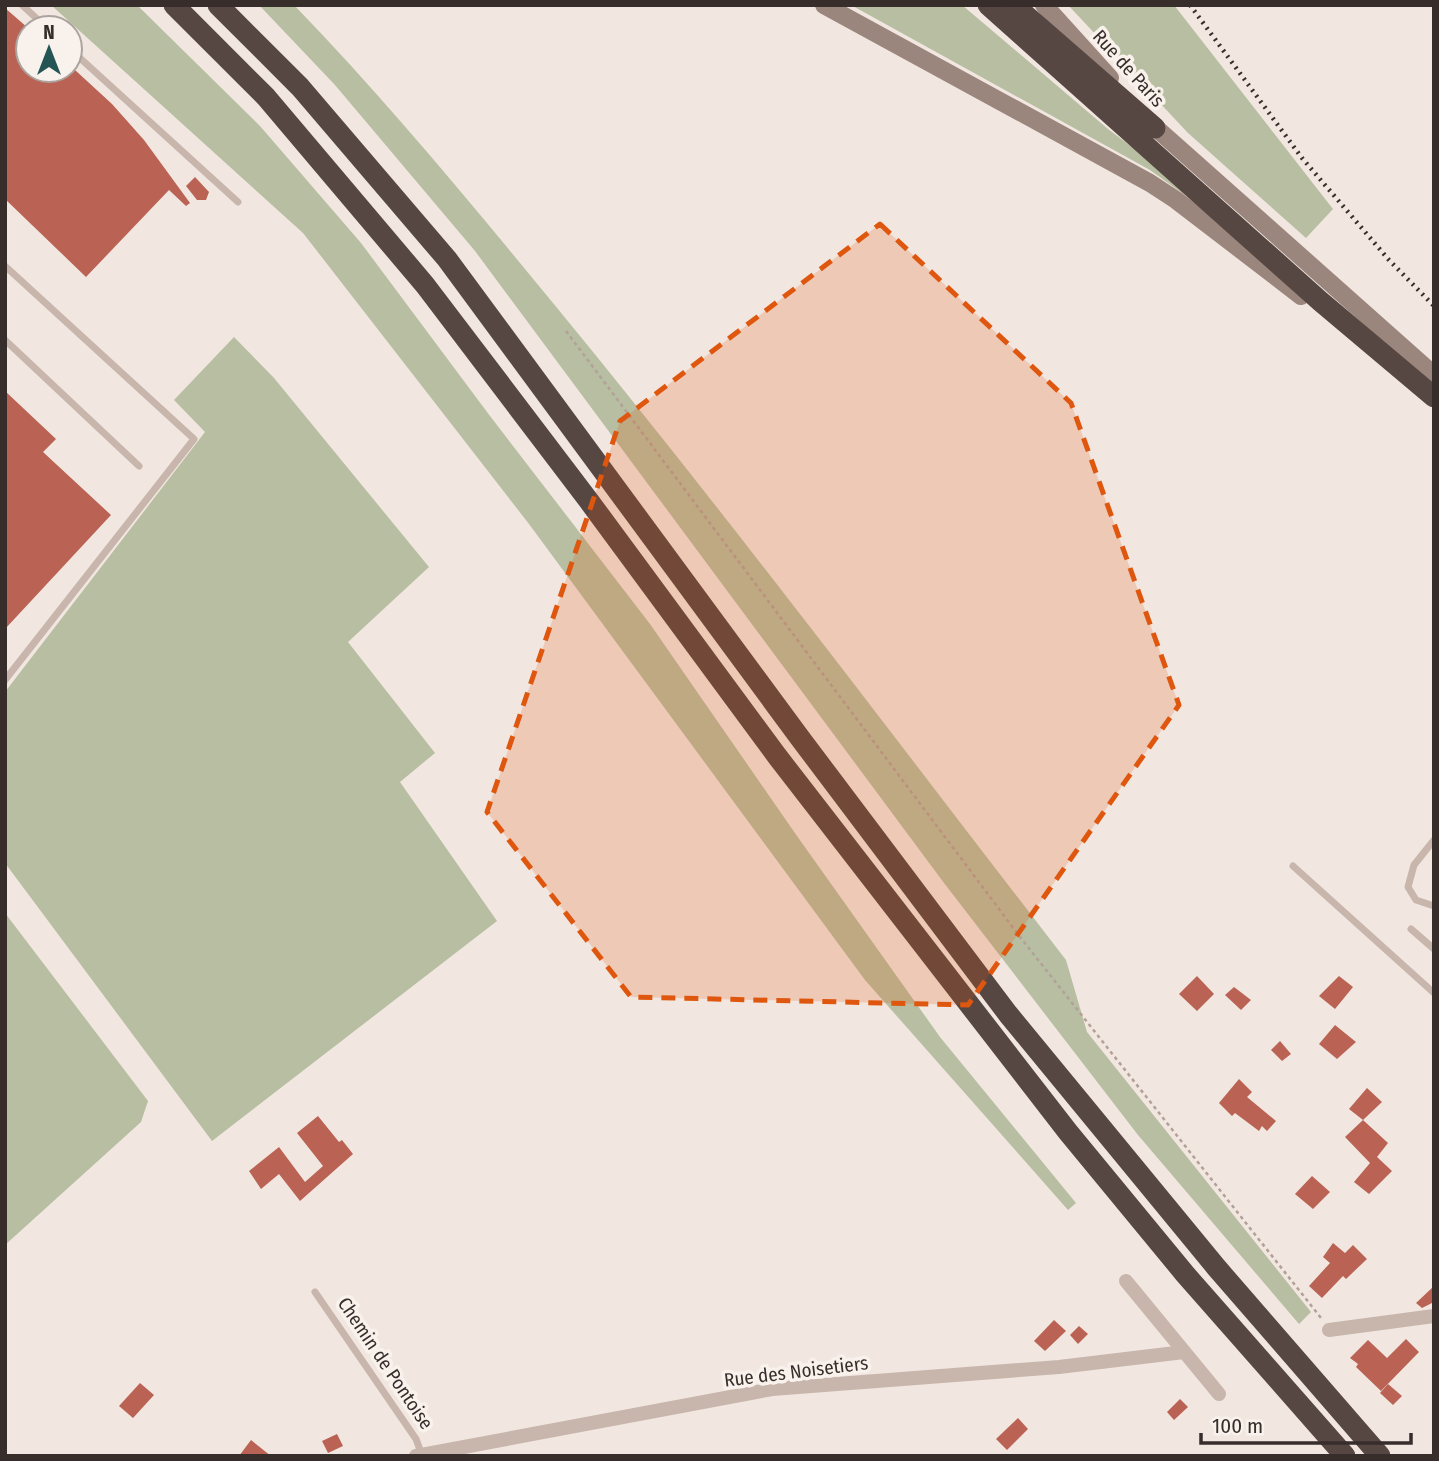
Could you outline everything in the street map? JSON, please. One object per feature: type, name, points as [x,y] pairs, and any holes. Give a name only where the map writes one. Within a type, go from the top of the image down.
[{"type":"highway","points":[[174,5],[266,97],[425,285],[777,756],[1068,1132],[1185,1274],[1345,1456]]},
{"type":"highway","points":[[218,5],[300,87],[447,259],[800,738],[1008,1014],[1216,1266],[1380,1456]]},
{"type":"highway","points":[[988,5],[1320,301],[1434,398]]},
{"type":"highway","points":[[1014,5],[1155,128]]},
{"type":"main road","points":[[824,5],[1150,183],[1234,243],[1434,398]]},
{"type":"main road","name":"Rue de Paris","points":[[1044,5],[1155,128],[1434,375]]},
{"type":"street","points":[[1126,1281],[1219,1394]]},
{"type":"street","points":[[1329,1330],[1434,1316]]},
{"type":"street","name":"Rue des Noisetiers","points":[[420,1455],[772,1389],[1059,1367],[1184,1352]]},
{"type":"lane","points":[[84,62],[238,202]]},
{"type":"lane","points":[[5,266],[194,439],[5,680]]},
{"type":"lane","points":[[5,340],[139,466]]},
{"type":"lane","points":[[1434,840],[1414,865],[1408,879],[1408,887],[1416,900],[1434,906]]},
{"type":"lane","points":[[1293,866],[1434,993]]},
{"type":"lane","points":[[1411,929],[1434,948]]},
{"type":"lane","name":"Chemin de Pontoise","points":[[315,1292],[416,1439],[420,1455]]},
{"type":"path","points":[[566,331],[1020,937],[1329,1330]]},
{"type":"highlighted area","points":[[880,224],[1071,403],[1179,705],[968,1005],[631,997],[487,812],[620,421]]},
{"type":"green space","points":[[51,5],[137,5],[260,126],[361,243],[650,624],[940,1037],[1076,1203],[1068,1210],[865,980],[529,524],[303,233],[84,35],[84,14],[61,14]]},
{"type":"green space","points":[[259,5],[294,5],[328,41],[458,189],[684,465],[1066,960],[1087,1032],[1311,1312],[1299,1324],[1138,1135],[944,883],[475,251],[335,85]]},
{"type":"green space","points":[[851,5],[962,5],[1108,129],[1189,190],[1193,201],[1150,170]]},
{"type":"green space","points":[[1068,5],[1174,5],[1333,209],[1306,238],[1188,133]]},
{"type":"green space","points":[[234,337],[274,378],[429,567],[348,642],[435,753],[400,782],[497,921],[212,1141],[5,863],[5,692],[205,432],[174,400]]},
{"type":"green space","points":[[5,913],[148,1101],[141,1122],[5,1245]]},
{"type":"building","points":[[5,8],[14,16],[14,84],[84,84],[84,78],[112,104],[144,140],[190,203],[186,206],[169,190],[86,277],[5,199]]},
{"type":"building","points":[[195,177],[209,192],[206,200],[197,200],[186,186]]},
{"type":"building","points":[[5,391],[56,439],[43,452],[111,515],[5,629]]},
{"type":"building","points":[[1197,976],[1214,994],[1197,1011],[1179,994]]},
{"type":"building","points":[[1339,976],[1353,987],[1335,1009],[1319,996]]},
{"type":"building","points":[[1234,987],[1251,1000],[1241,1010],[1225,995]]},
{"type":"building","points":[[1335,1025],[1356,1042],[1337,1059],[1319,1044]]},
{"type":"building","points":[[1280,1041],[1291,1054],[1282,1061],[1271,1050]]},
{"type":"building","points":[[1239,1079],[1252,1092],[1247,1097],[1276,1121],[1267,1131],[1262,1126],[1259,1131],[1235,1113],[1232,1116],[1219,1103]]},
{"type":"building","points":[[1367,1088],[1382,1102],[1363,1120],[1349,1109]]},
{"type":"building","points":[[318,1116],[339,1142],[342,1140],[353,1154],[300,1201],[279,1174],[261,1189],[249,1171],[279,1147],[305,1182],[323,1166],[297,1133]]},
{"type":"building","points":[[1363,1120],[1388,1143],[1377,1157],[1392,1171],[1369,1194],[1354,1182],[1370,1163],[1345,1137]]},
{"type":"building","points":[[1312,1176],[1330,1192],[1313,1209],[1295,1194]]},
{"type":"building","points":[[1333,1243],[1345,1253],[1353,1245],[1367,1259],[1346,1279],[1343,1276],[1322,1298],[1309,1286],[1330,1263],[1323,1257]]},
{"type":"building","points":[[1434,1286],[1434,1302],[1422,1308],[1416,1303]]},
{"type":"building","points":[[1054,1320],[1066,1331],[1045,1351],[1034,1341]]},
{"type":"building","points":[[1079,1326],[1088,1334],[1078,1344],[1070,1335]]},
{"type":"building","points":[[1406,1339],[1419,1352],[1381,1391],[1350,1358],[1368,1340],[1387,1358]]},
{"type":"building","points":[[140,1383],[154,1395],[133,1418],[119,1406]]},
{"type":"building","points":[[1388,1384],[1402,1396],[1393,1405],[1380,1393]]},
{"type":"building","points":[[1180,1399],[1188,1407],[1174,1420],[1167,1412]]},
{"type":"building","points":[[1018,1418],[1028,1429],[1007,1450],[996,1439]]},
{"type":"building","points":[[337,1434],[343,1446],[328,1453],[322,1441]]},
{"type":"building","points":[[251,1440],[271,1456],[239,1456]]},
{"type":"railway","points":[[1190,5],[1302,158],[1389,260],[1434,306]]}]
